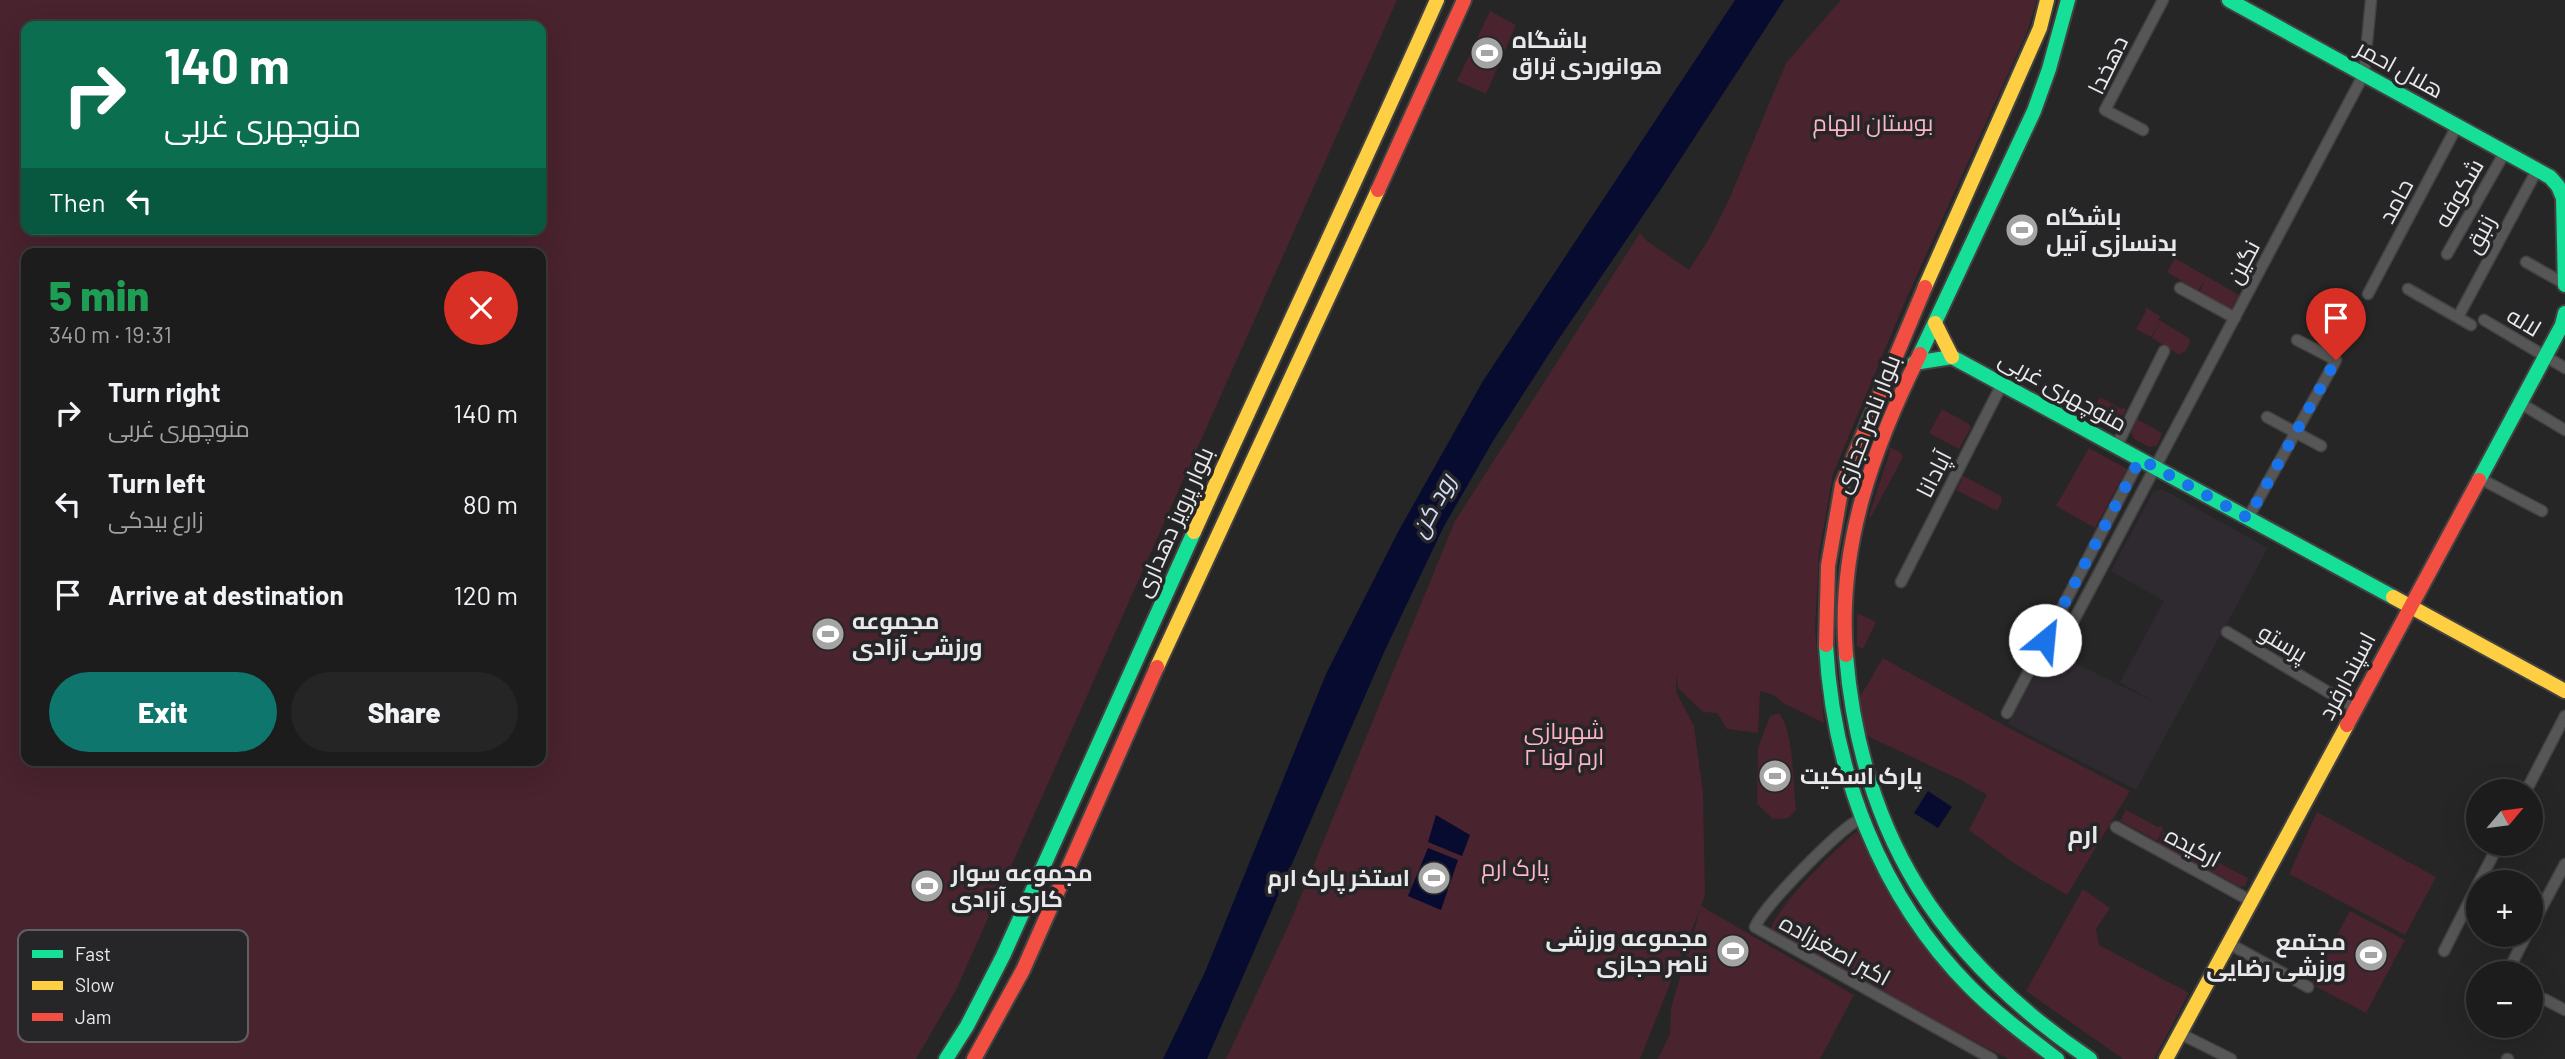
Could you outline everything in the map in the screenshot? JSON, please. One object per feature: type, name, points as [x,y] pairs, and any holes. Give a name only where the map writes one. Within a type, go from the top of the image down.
[{"type":"main road","name":"بلوار پرویز دهداری","points":[[946,1059],[967,1026],[1003,956],[1298,301],[1360,174],[1437,0]]},
{"type":"main road","name":"بلوار پرویز دهداری","points":[[974,1059],[1023,970],[1142,699],[1308,344],[1464,0]]},
{"type":"main road","name":"بلوار ناصر حجازی","points":[[2047,0],[2040,28],[1895,354],[1843,482],[1826,561],[1824,600],[1826,666],[1836,734],[1860,819],[1893,887],[1937,951],[1979,997],[2057,1059]]},
{"type":"main road","name":"بلوار ناصر حجازی","points":[[2068,0],[2042,93],[1914,363],[1872,462],[1852,537],[1844,621],[1850,706],[1870,785],[1886,827],[1914,883],[1937,918],[1997,987],[2033,1018],[2090,1059]]},
{"type":"main road","name":"هلال احمر","points":[[2230,0],[2544,173]]},
{"type":"main road","points":[[2544,173],[2558,186],[2563,198],[2565,285]]},
{"type":"main road","name":"اسپندارفرد","points":[[2166,1059],[2545,357],[2562,325],[2565,313]]},
{"type":"main road","points":[[1914,363],[1952,357],[1935,323]]},
{"type":"main road","name":"منوچهری غربی","points":[[1952,357],[2565,691]]},
{"type":"street","name":"دهخدا","points":[[2143,130],[2105,110],[2163,0]]},
{"type":"street","points":[[2364,74],[2371,0]]},
{"type":"street","name":"نگین","points":[[2057,652],[2364,74]]},
{"type":"street","name":"حامد","points":[[2368,294],[2457,126]]},
{"type":"street","name":"شکوفه","points":[[2447,254],[2505,152]]},
{"type":"street","name":"زنبق","points":[[2458,317],[2544,173]]},
{"type":"street","points":[[2526,262],[2565,285]]},
{"type":"street","points":[[2180,288],[2235,318]]},
{"type":"street","points":[[2408,289],[2471,324]]},
{"type":"street","name":"لاله","points":[[2484,320],[2565,368]]},
{"type":"street","points":[[2248,518],[2336,360],[2297,340]]},
{"type":"street","points":[[2116,447],[2164,351]]},
{"type":"street","name":"آپادانا","points":[[1901,582],[2002,384]]},
{"type":"street","points":[[2520,403],[2565,430]]},
{"type":"street","points":[[2267,417],[2321,446]]},
{"type":"street","points":[[2007,713],[2140,459]]},
{"type":"street","points":[[2479,478],[2542,511]]},
{"type":"street","name":"پرستو","points":[[2227,632],[2355,708]]},
{"type":"street","points":[[2532,779],[2565,716]]},
{"type":"street","name":"اکبر اصغرزاده","points":[[1860,819],[1839,833],[1814,858],[1755,927],[1988,1058]]},
{"type":"street","name":"ارکیده","points":[[2116,828],[2251,901]]},
{"type":"street","points":[[2543,905],[2565,864]]},
{"type":"street","points":[[2444,951],[2466,908]]},
{"type":"street","points":[[2228,943],[2308,987]]},
{"type":"street","points":[[2544,999],[2565,1010]]},
{"type":"street","points":[[2179,1033],[2231,1059]]},
{"type":"shaded area","points":[[2162,489],[2268,548],[2136,790],[2008,724],[2049,650],[2156,703],[2120,682],[2164,601],[2111,571],[2153,492]]},
{"type":"green space","name":"مجموعه ورزشی آزادی","points":[[0,0],[1397,0],[956,990],[916,1059],[0,1059]]},
{"type":"green space","name":"پارک ارم","points":[[1841,0],[2037,0],[2027,32],[1906,299],[1833,474],[1819,553],[1815,630],[1824,723],[1783,703],[1774,695],[1760,691],[1758,733],[1727,729],[1717,713],[1703,712],[1678,688],[1676,673],[1676,692],[1694,726],[1703,793],[1705,896],[1701,906],[1854,995],[1820,1059],[1658,1059],[1670,1034],[1671,1008],[1701,907],[1640,1059],[1226,1059],[1291,920],[1455,521],[1640,233],[1647,241],[1689,270],[1728,202],[1786,63]]},
{"type":"green space","name":"باشگاه هوانوردی بُراق","points":[[1490,11],[1516,25],[1486,94],[1457,81]]},
{"type":"green space","points":[[2173,257],[2237,294],[2239,296],[2231,309],[2227,311],[2198,295],[2206,278],[2198,291],[2167,272]]},
{"type":"green space","points":[[2145,307],[2160,316],[2158,321],[2159,320],[2189,338],[2190,343],[2184,353],[2180,355],[2152,338],[2160,322],[2151,337],[2136,329],[2146,311]]},
{"type":"green space","points":[[2100,397],[2121,409],[2125,407],[2118,425],[2111,427],[2091,415]]},
{"type":"green space","points":[[1942,409],[1969,424],[1971,428],[1959,449],[1929,433]]},
{"type":"green space","points":[[2135,418],[2162,433],[2157,446],[2149,447],[2134,439],[2131,432]]},
{"type":"green space","points":[[1886,445],[1901,453],[1903,457],[1871,517],[1869,516],[1890,451]]},
{"type":"green space","points":[[2089,448],[2127,469],[2095,528],[2056,506]]},
{"type":"green space","points":[[1960,474],[2001,496],[2002,501],[1997,511],[1956,490],[1962,479]]},
{"type":"green space","points":[[1857,613],[1876,622],[1863,649],[1857,646]]},
{"type":"green space","points":[[1883,658],[2130,791],[2067,895],[2015,864],[1969,830],[1987,795],[1863,734],[1858,700]]},
{"type":"green space","name":"پارک اسکیت","points":[[1779,713],[1788,732],[1796,810],[1788,818],[1773,819],[1757,804],[1758,748],[1770,716]]},
{"type":"green space","points":[[2126,810],[2158,827],[2162,826],[2157,841],[2120,821]]},
{"type":"green space","points":[[2317,812],[2436,877],[2405,935],[2289,874]]},
{"type":"green space","points":[[2164,830],[2165,833],[2209,854],[2208,857],[2248,878],[2245,886],[2240,887],[2158,843]]},
{"type":"green space","points":[[1857,831],[1891,898],[1935,960],[1986,1013],[2044,1059],[2008,1059],[1771,933],[1773,923],[1792,896]]},
{"type":"green space","points":[[2083,889],[2110,908],[2096,929],[2099,945],[2189,993],[2154,1059],[2123,1059],[2026,991]]},
{"type":"green space","points":[[2350,911],[2405,940],[2366,1013],[2311,984]]},
{"type":"water","name":"رود کن","points":[[1735,0],[1784,0],[1659,192],[1558,340],[1493,441],[1443,528],[1385,650],[1207,1059],[1163,1059],[1205,972],[1326,674],[1398,532],[1483,381]]},
{"type":"water","points":[[1928,791],[1952,807],[1938,828],[1914,813]]},
{"type":"water","points":[[1436,815],[1470,835],[1462,856],[1428,842]]},
{"type":"water","name":"استخر پارک ارم","points":[[1428,848],[1458,860],[1441,910],[1408,896]]},
{"type":"traffic: fast","points":[[1920,354],[2034,111],[2068,0]]},
{"type":"traffic: fast","points":[[2229,0],[2550,177],[2563,198],[2565,285]]},
{"type":"traffic: fast","points":[[2479,480],[2562,325],[2565,313]]},
{"type":"traffic: fast","points":[[1952,357],[2393,597]]},
{"type":"traffic: fast","points":[[1914,363],[1952,357]]},
{"type":"traffic: fast","points":[[946,1059],[967,1026],[1003,956],[1194,532]]},
{"type":"traffic: fast","points":[[1826,645],[1839,739],[1851,785],[1867,830],[1887,872],[1938,951],[1970,987],[2001,1016],[2057,1059]]},
{"type":"traffic: fast","points":[[1846,655],[1855,720],[1870,780],[1891,836],[1918,887],[1951,935],[1991,979],[2037,1020],[2090,1059]]},
{"type":"traffic: slow","points":[[1194,532],[1437,0]]},
{"type":"traffic: slow","points":[[1925,287],[2040,28],[2047,0]]},
{"type":"traffic: slow","points":[[1157,667],[1378,190]]},
{"type":"traffic: slow","points":[[1935,323],[1952,357]]},
{"type":"traffic: slow","points":[[2393,597],[2565,691]]},
{"type":"traffic: slow","points":[[2166,1059],[2347,725]]},
{"type":"traffic: jam","points":[[1378,190],[1464,0]]},
{"type":"traffic: jam","points":[[1826,645],[1828,566],[1842,485],[1925,287]]},
{"type":"traffic: jam","points":[[1846,655],[1847,576],[1862,499],[1887,425],[1920,354]]},
{"type":"traffic: jam","points":[[2347,725],[2479,480]]},
{"type":"traffic: jam","points":[[974,1059],[1023,970],[1157,667]]},
{"type":"place","name":"باشگاه هوانوردی بُراق","points":[[1487,53]]},
{"type":"place","name":"باشگاه بدنسازی آنیل","points":[[2022,230]]},
{"type":"place","name":"مجموعه ورزشی آزادی","points":[[828,634]]},
{"type":"place","name":"پارک اسکیت","points":[[1775,776]]},
{"type":"place","name":"استخر پارک ارم","points":[[1434,878]]},
{"type":"place","name":"مجموعه سوار کاری آزادی","points":[[927,886]]},
{"type":"place","name":"مجموعه ورزشی ناصر حجازی","points":[[1733,951]]},
{"type":"place","name":"مجتمع ورزشی رضایی","points":[[2371,955]]},
{"type":"district","name":"ارم","points":[[2083,835]]},
{"type":"route","points":[[2045,640],[2140,459],[2248,518],[2336,360]]},
{"type":"park label","name":"بوستان الهام","points":[[1873,123]]},
{"type":"park label","name":"شهربازی ارم لونا ۲","points":[[1564,744]]}]
